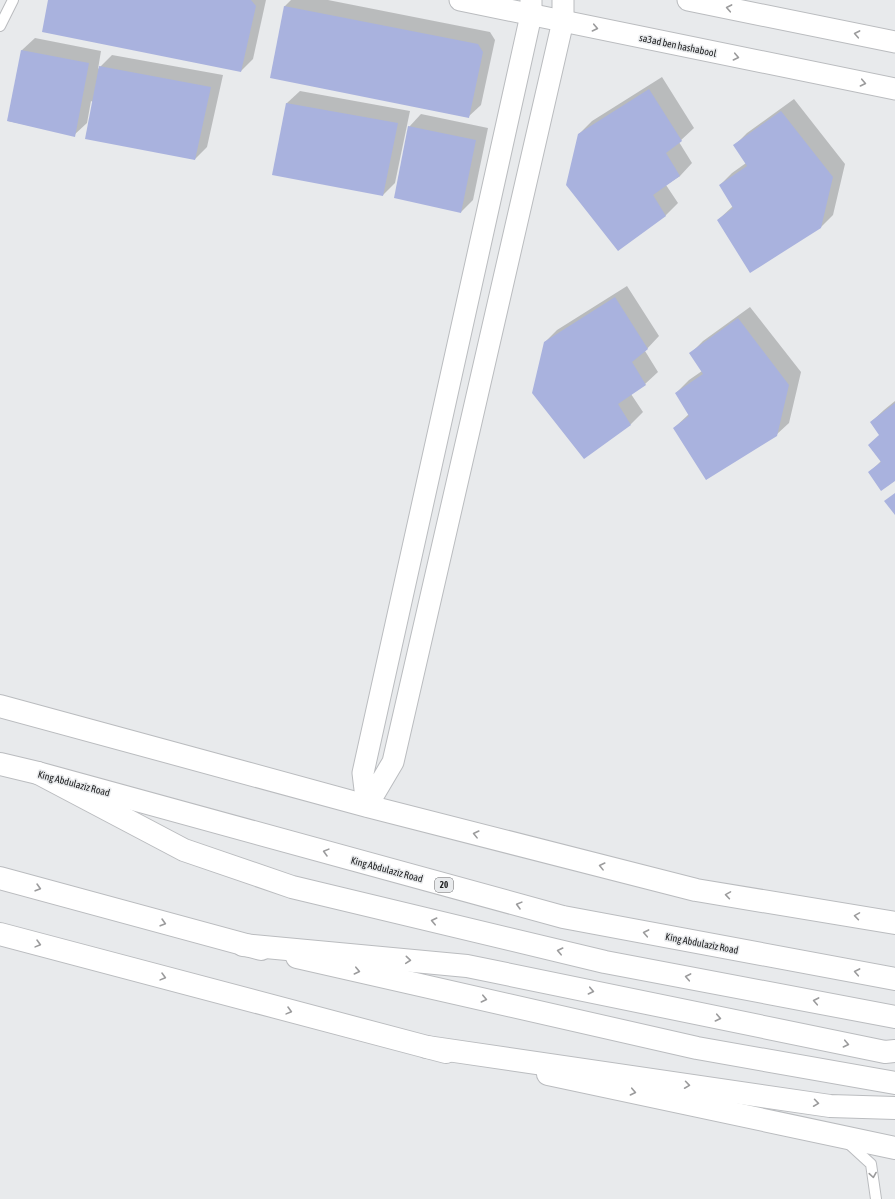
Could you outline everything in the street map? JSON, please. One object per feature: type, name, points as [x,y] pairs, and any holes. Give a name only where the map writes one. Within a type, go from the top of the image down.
[{"type":"main road","points":[[0,706],[367,806],[696,890],[895,923]]},
{"type":"main road","points":[[0,760],[38,773],[184,850],[292,887],[605,962],[895,1017]]},
{"type":"main road","name":"King Abdulaziz Road","points":[[0,764],[38,773],[563,917],[895,979]]},
{"type":"main road","points":[[0,878],[244,945],[698,1048],[895,1083]]},
{"type":"main road","points":[[0,934],[427,1048],[895,1148]]},
{"type":"main road","points":[[244,945],[467,966],[884,1052],[895,1051]]},
{"type":"main road","points":[[427,1048],[830,1106],[895,1108]]},
{"type":"street","name":"sa3ad ben hashabool","points":[[460,0],[531,7],[563,21],[895,89]]},
{"type":"street","points":[[367,806],[393,762],[563,21],[563,0]]},
{"type":"street","points":[[688,0],[895,42]]},
{"type":"street","points":[[367,806],[363,773],[531,7]]},
{"type":"lane","points":[[0,26],[13,0]]},
{"type":"lane","points":[[840,1137],[871,1164],[876,1199]]},
{"type":"building","points":[[48,0],[251,0],[256,6],[241,72],[42,32]]},
{"type":"building","points":[[284,6],[478,44],[483,52],[469,118],[270,78]]},
{"type":"building","points":[[21,50],[89,63],[75,137],[7,121]]},
{"type":"building","points":[[99,66],[211,87],[195,160],[85,139]]},
{"type":"building","points":[[649,89],[682,141],[666,153],[680,176],[653,195],[666,216],[618,251],[566,185],[578,134]]},
{"type":"building","points":[[286,103],[398,123],[383,196],[272,175]]},
{"type":"building","points":[[781,111],[833,177],[821,228],[750,273],[717,220],[733,208],[719,185],[747,166],[733,145]]},
{"type":"building","points":[[408,126],[476,140],[461,213],[394,198]]},
{"type":"building","points":[[615,297],[648,349],[632,362],[646,385],[618,404],[631,425],[584,459],[532,393],[544,342]]},
{"type":"building","points":[[738,318],[789,385],[777,436],[706,480],[673,428],[689,416],[675,393],[703,374],[689,353]]},
{"type":"building","points":[[895,403],[895,481],[881,491],[868,472],[881,462],[868,445],[879,435],[870,422]]},
{"type":"building","points":[[895,493],[895,515],[884,501]]}]
